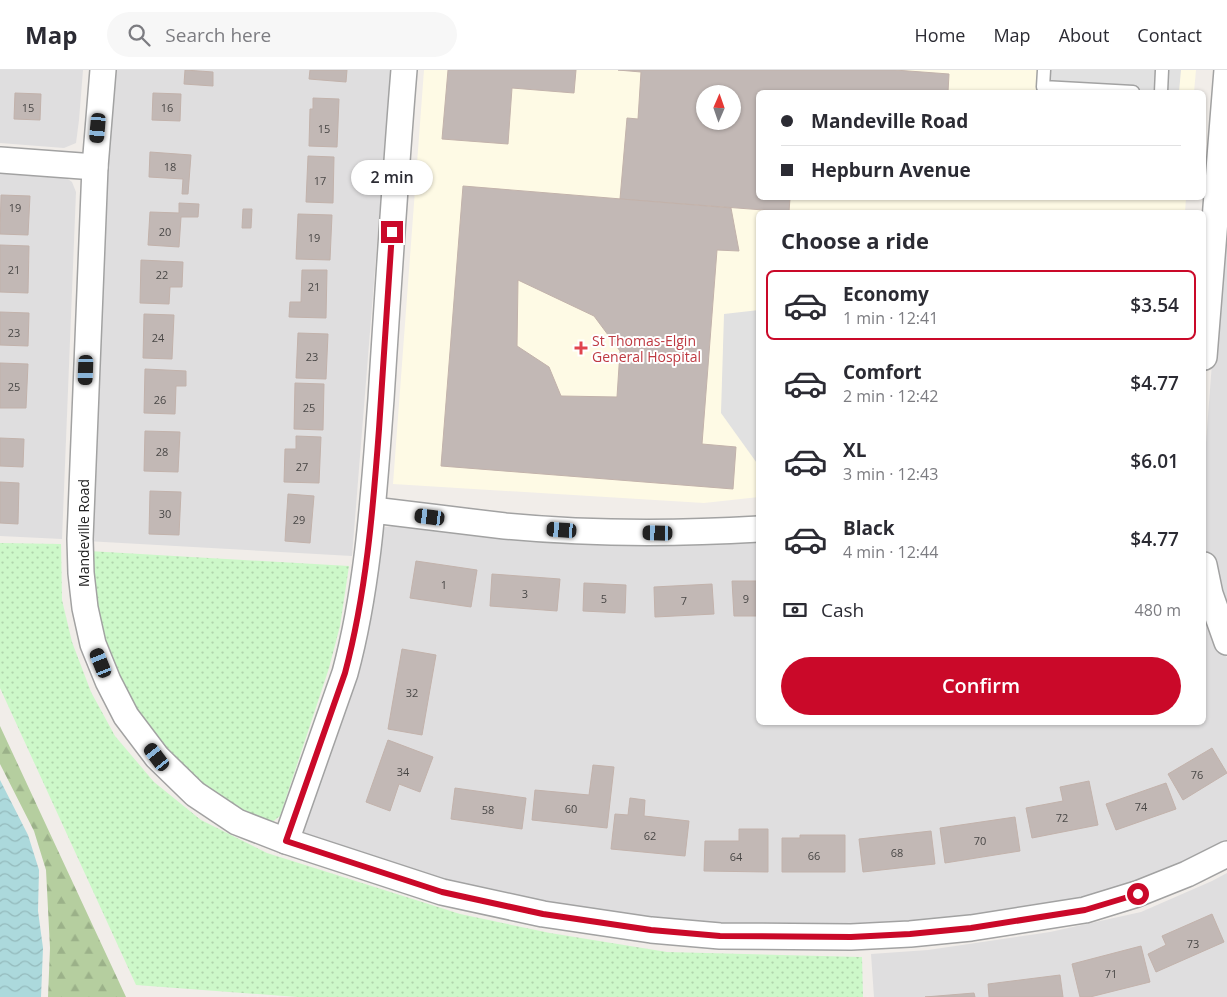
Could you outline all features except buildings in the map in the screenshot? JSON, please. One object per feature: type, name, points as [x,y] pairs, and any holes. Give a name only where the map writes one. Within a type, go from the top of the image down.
[{"type":"street","name":"Mandeville Road","points":[[103,70],[94,167],[80,539],[85,608],[93,644],[108,681],[126,716],[157,757],[195,794],[238,822],[286,841],[442,892],[543,914],[651,930],[729,936],[851,937],[910,934],[1032,919],[1085,910],[1138,894],[1187,874],[1227,854]]},
{"type":"street","points":[[286,841],[345,673],[353,644],[373,510],[404,70]]},
{"type":"street","points":[[1206,332],[1227,70]]},
{"type":"street","points":[[0,160],[94,167]]},
{"type":"street","points":[[373,510],[505,526],[581,531],[658,533],[756,529]]},
{"type":"street","points":[[1206,575],[1210,594],[1227,642]]},
{"type":"lane","points":[[1044,70],[1043,86],[1103,90]]},
{"type":"lane","points":[[1161,90],[1162,70]]},
{"type":"shaded area","points":[[0,70],[83,70],[76,143],[64,148],[0,143]]},
{"type":"shaded area","points":[[113,70],[391,70],[352,556],[86,541]]},
{"type":"shaded area","name":"St Thomas-Elgin General Hospital","points":[[424,70],[1196,70],[1194,90],[756,90],[756,200],[1186,200],[1185,210],[756,210],[756,497],[704,503],[393,484]]},
{"type":"shaded area","points":[[1043,70],[1181,70],[1179,90],[1042,90]]},
{"type":"shaded area","points":[[1227,162],[1227,632],[1206,556],[1206,443]]},
{"type":"shaded area","points":[[0,170],[62,175],[72,182],[76,192],[62,539],[0,536]]},
{"type":"shaded area","points":[[756,310],[756,462],[721,413],[724,314]]},
{"type":"shaded area","points":[[402,525],[756,540],[756,725],[1206,725],[1206,596],[1219,642],[1227,658],[1227,845],[1205,858],[1072,906],[854,931],[651,923],[442,887],[298,832],[376,537],[385,527]]},
{"type":"shaded area","points":[[1227,873],[1227,997],[874,997],[871,954],[928,950],[1050,932],[1141,912]]},
{"type":"green space","points":[[0,543],[61,544],[62,600],[72,642],[91,692],[115,736],[154,782],[201,820],[267,853],[460,914],[550,933],[667,952],[862,957],[863,997],[298,997],[136,985],[0,688]]},
{"type":"green space","points":[[89,551],[349,566],[340,626],[329,668],[280,816],[270,824],[229,808],[183,772],[148,732],[100,643]]},
{"type":"green space","points":[[0,726],[126,997],[48,997],[50,948],[46,870],[34,831],[0,764]]},
{"type":"water","points":[[0,780],[28,835],[39,870],[38,911],[43,948],[41,997],[0,997]]},
{"type":"place","name":"St Thomas-Elgin General Hospital","points":[[581,348]]},
{"type":"route","points":[[392,232],[373,510],[358,616],[345,673],[286,841],[442,892],[543,914],[651,930],[720,936],[851,937],[971,928],[1085,910],[1138,894]]}]
